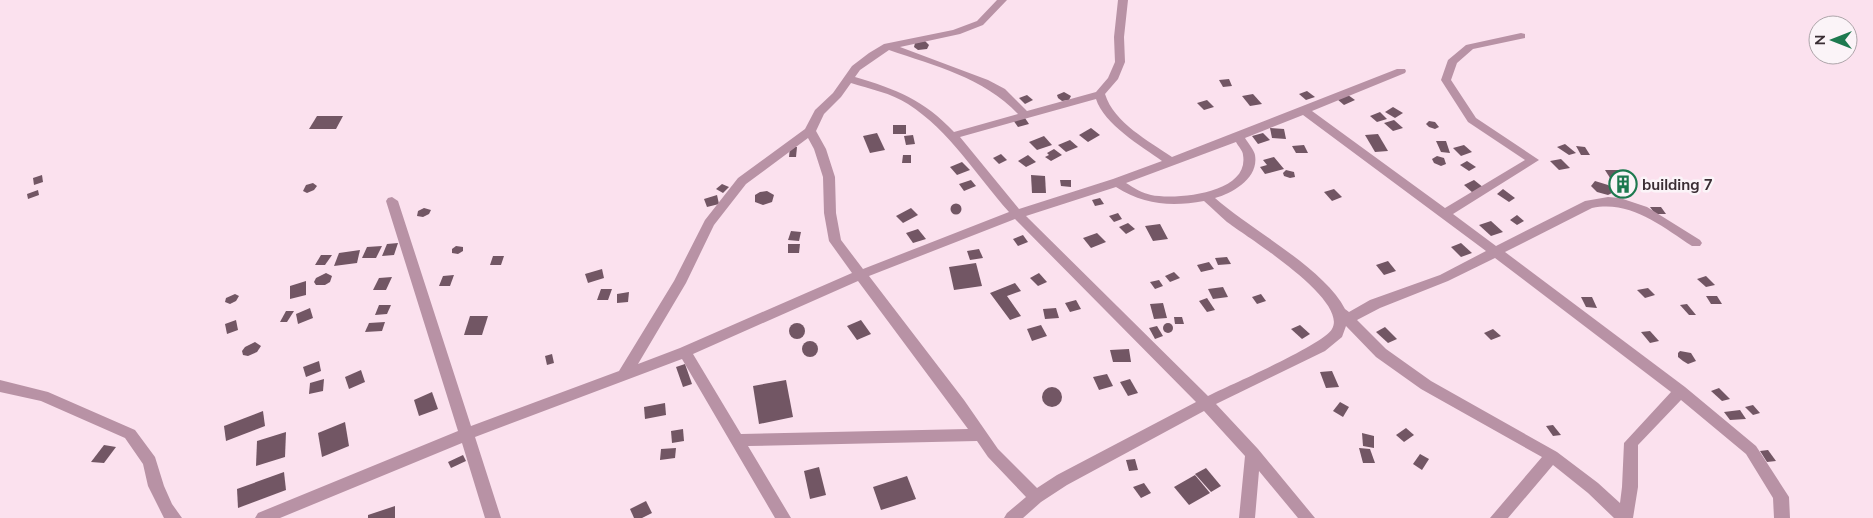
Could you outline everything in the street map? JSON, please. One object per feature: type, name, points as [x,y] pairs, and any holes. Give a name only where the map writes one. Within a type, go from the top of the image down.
[{"type":"street","points":[[624,375],[680,283],[709,223],[742,182],[810,131],[819,112],[837,95],[856,68],[888,46],[956,32],[980,24],[1002,0]]},
{"type":"street","points":[[951,136],[1100,94],[1113,79],[1120,62],[1119,37],[1123,0]]},
{"type":"street","points":[[1445,214],[1533,160],[1472,120],[1456,99],[1446,80],[1452,62],[1470,47],[1521,36]]},
{"type":"street","points":[[888,46],[956,70],[998,90],[1010,99],[1025,115]]},
{"type":"street","points":[[263,518],[467,434],[685,352],[862,274],[1016,214],[1117,182],[1238,137],[1401,71]]},
{"type":"street","points":[[849,79],[877,87],[912,102],[967,151],[1016,214],[1206,403],[1252,453],[1307,518]]},
{"type":"street","points":[[1100,94],[1104,107],[1128,130],[1171,162]]},
{"type":"street","points":[[1304,110],[1496,252],[1680,392],[1751,450],[1781,497],[1782,518]]},
{"type":"street","points":[[810,131],[820,150],[829,177],[830,213],[835,241],[862,274],[993,453],[1036,497]]},
{"type":"street","points":[[1117,182],[1150,199],[1175,201],[1207,198],[1234,184],[1247,170],[1249,154],[1238,137]]},
{"type":"street","points":[[1207,198],[1230,218],[1317,283],[1343,314],[1381,353],[1426,386],[1552,456],[1625,518]]},
{"type":"street","points":[[392,201],[493,518]]},
{"type":"street","points":[[1343,314],[1444,278],[1589,204],[1608,201],[1626,203],[1646,212],[1696,243]]},
{"type":"street","points":[[1012,518],[1036,497],[1062,480],[1206,403],[1320,347],[1337,333],[1343,314]]},
{"type":"street","points":[[685,352],[783,518]]},
{"type":"street","points":[[0,386],[44,396],[130,434],[150,462],[156,486],[166,509],[174,518]]},
{"type":"street","points":[[1625,518],[1630,487],[1631,444],[1680,392]]},
{"type":"street","points":[[737,440],[980,435]]},
{"type":"street","points":[[1247,518],[1252,453]]},
{"type":"street","points":[[1498,518],[1552,456]]},
{"type":"building","points":[[925,41],[929,45],[927,49],[918,50],[914,47],[915,43]]},
{"type":"building","points":[[1229,79],[1232,86],[1223,87],[1219,80]]},
{"type":"building","points":[[1307,91],[1315,97],[1306,100],[1299,94]]},
{"type":"building","points":[[1064,92],[1071,96],[1069,100],[1062,101],[1058,98],[1057,95]]},
{"type":"building","points":[[1253,94],[1262,104],[1250,106],[1242,96]]},
{"type":"building","points":[[1027,95],[1033,100],[1025,104],[1019,98]]},
{"type":"building","points":[[1348,95],[1355,100],[1344,105],[1337,99]]},
{"type":"building","points":[[1207,100],[1214,107],[1204,110],[1197,103]]},
{"type":"building","points":[[1393,107],[1403,113],[1395,118],[1385,112]]},
{"type":"building","points":[[1380,112],[1387,119],[1377,122],[1370,116]]},
{"type":"building","points":[[317,116],[343,116],[336,129],[309,129]]},
{"type":"building","points":[[1025,118],[1029,124],[1018,127],[1013,120]]},
{"type":"building","points":[[1394,120],[1403,128],[1393,131],[1384,123]]},
{"type":"building","points":[[1429,121],[1435,122],[1439,127],[1435,129],[1429,127],[1426,124]]},
{"type":"building","points":[[893,125],[906,125],[906,134],[893,134]]},
{"type":"building","points":[[1091,128],[1100,135],[1088,142],[1079,135]]},
{"type":"building","points":[[1270,128],[1284,129],[1286,139],[1272,138]]},
{"type":"building","points":[[877,133],[885,150],[870,153],[863,136]]},
{"type":"building","points":[[1263,133],[1270,140],[1258,144],[1252,136]]},
{"type":"building","points":[[1378,134],[1388,151],[1375,152],[1365,135]]},
{"type":"building","points":[[913,135],[915,144],[906,145],[904,136]]},
{"type":"building","points":[[1044,136],[1052,145],[1037,150],[1029,142]]},
{"type":"building","points":[[1070,140],[1078,147],[1066,152],[1058,145]]},
{"type":"building","points":[[1436,141],[1446,141],[1450,153],[1441,152]]},
{"type":"building","points":[[1565,144],[1576,153],[1569,155],[1557,147]]},
{"type":"building","points":[[1304,145],[1308,153],[1296,153],[1292,146]]},
{"type":"building","points":[[1464,145],[1472,152],[1461,156],[1453,148]]},
{"type":"building","points":[[1576,146],[1585,147],[1590,155],[1581,155]]},
{"type":"building","points":[[790,147],[797,147],[796,157],[789,157]]},
{"type":"building","points":[[1054,149],[1062,155],[1051,161],[1045,157],[1049,155],[1047,153]]},
{"type":"building","points":[[1001,154],[1007,160],[999,164],[993,158]]},
{"type":"building","points":[[903,155],[911,155],[911,163],[902,163]]},
{"type":"building","points":[[1028,155],[1036,162],[1026,167],[1018,161]]},
{"type":"building","points":[[1437,156],[1444,158],[1446,164],[1441,166],[1434,163],[1432,159]]},
{"type":"building","points":[[1274,157],[1284,169],[1265,174],[1260,167],[1267,165],[1263,160]]},
{"type":"building","points":[[1561,159],[1570,168],[1559,170],[1550,161]]},
{"type":"building","points":[[1467,161],[1476,167],[1469,171],[1460,165]]},
{"type":"building","points":[[962,162],[970,170],[957,175],[950,167]]},
{"type":"building","points":[[1286,170],[1294,172],[1295,177],[1284,176],[1283,173]]},
{"type":"building","name":"building 7","points":[[1605,170],[1622,170],[1634,189],[1617,189]]},
{"type":"building","points":[[42,175],[43,182],[34,185],[33,178]]},
{"type":"building","points":[[1031,175],[1045,176],[1046,193],[1032,193]]},
{"type":"building","points":[[971,180],[976,186],[964,191],[959,184]]},
{"type":"building","points":[[1060,180],[1071,180],[1071,187],[1061,186]]},
{"type":"building","points":[[1474,180],[1484,188],[1473,193],[1464,185]]},
{"type":"building","points":[[1595,181],[1608,185],[1613,189],[1612,193],[1608,195],[1597,192],[1591,186]]},
{"type":"building","points":[[313,183],[317,186],[314,190],[307,193],[303,191],[306,185]]},
{"type":"building","points":[[722,184],[729,187],[723,193],[716,189]]},
{"type":"building","points":[[1334,189],[1342,197],[1332,201],[1324,192]]},
{"type":"building","points":[[1503,189],[1515,198],[1509,202],[1497,194]]},
{"type":"building","points":[[38,190],[39,195],[28,199],[27,194]]},
{"type":"building","points":[[767,191],[774,195],[772,202],[763,205],[755,202],[755,195]]},
{"type":"building","points":[[717,195],[719,204],[707,207],[704,199]]},
{"type":"building","points":[[1100,198],[1104,204],[1095,206],[1092,200]]},
{"type":"building","points":[[954,204],[958,204],[961,209],[960,213],[954,214],[951,211],[951,207]]},
{"type":"building","points":[[1650,207],[1661,207],[1666,214],[1655,214]]},
{"type":"building","points":[[424,208],[431,210],[429,214],[423,217],[417,216],[418,211]]},
{"type":"building","points":[[911,208],[918,215],[903,223],[896,216]]},
{"type":"building","points":[[1118,213],[1122,219],[1114,222],[1109,216]]},
{"type":"building","points":[[1517,215],[1524,221],[1517,225],[1510,220]]},
{"type":"building","points":[[1491,221],[1503,232],[1491,236],[1479,225]]},
{"type":"building","points":[[1128,223],[1135,229],[1126,234],[1119,227]]},
{"type":"building","points":[[1160,224],[1168,239],[1153,241],[1145,226]]},
{"type":"building","points":[[918,229],[926,239],[913,243],[906,233]]},
{"type":"building","points":[[791,231],[801,232],[799,241],[788,240]]},
{"type":"building","points":[[1097,233],[1106,242],[1091,248],[1083,238]]},
{"type":"building","points":[[1023,235],[1028,242],[1018,246],[1013,239]]},
{"type":"building","points":[[398,243],[394,255],[382,256],[387,244]]},
{"type":"building","points":[[1461,243],[1472,253],[1461,257],[1451,247]]},
{"type":"building","points":[[788,244],[800,244],[799,253],[788,253]]},
{"type":"building","points":[[382,246],[376,258],[362,258],[367,247]]},
{"type":"building","points":[[456,246],[463,247],[463,251],[458,254],[452,253],[452,249]]},
{"type":"building","points":[[979,249],[983,258],[970,260],[967,251]]},
{"type":"building","points":[[360,250],[357,263],[334,266],[339,253]]},
{"type":"building","points":[[321,255],[332,255],[325,265],[315,265]]},
{"type":"building","points":[[493,256],[504,256],[501,265],[490,265]]},
{"type":"building","points":[[1227,257],[1231,264],[1218,265],[1215,258]]},
{"type":"building","points":[[1388,261],[1396,271],[1384,275],[1376,265]]},
{"type":"building","points":[[1209,262],[1214,269],[1201,272],[1197,265]]},
{"type":"building","points":[[976,263],[982,286],[954,290],[949,267]]},
{"type":"building","points":[[602,269],[604,278],[588,283],[585,274]]},
{"type":"building","points":[[1174,272],[1180,278],[1170,282],[1165,276]]},
{"type":"building","points":[[326,273],[332,276],[330,282],[325,285],[316,285],[314,282],[316,278]]},
{"type":"building","points":[[1039,273],[1047,282],[1038,286],[1030,278]]},
{"type":"building","points":[[454,275],[450,286],[439,286],[443,276]]},
{"type":"building","points":[[1706,276],[1715,285],[1706,287],[1697,279]]},
{"type":"building","points":[[392,277],[386,290],[373,290],[379,278]]},
{"type":"building","points":[[1159,280],[1163,286],[1155,289],[1150,282]]},
{"type":"building","points":[[306,281],[306,295],[290,299],[290,286]]},
{"type":"building","points":[[1015,283],[1021,291],[1007,296],[1021,316],[1010,320],[990,293]]},
{"type":"building","points":[[1223,287],[1228,297],[1213,299],[1208,289]]},
{"type":"building","points":[[1648,288],[1655,295],[1645,298],[1637,290]]},
{"type":"building","points":[[601,289],[612,289],[608,300],[597,300]]},
{"type":"building","points":[[629,292],[628,302],[617,303],[617,294]]},
{"type":"building","points":[[235,294],[239,296],[236,301],[230,304],[225,302],[226,298]]},
{"type":"building","points":[[1261,294],[1266,301],[1257,304],[1252,297]]},
{"type":"building","points":[[1706,296],[1717,296],[1722,304],[1711,304]]},
{"type":"building","points":[[1581,297],[1592,297],[1597,308],[1586,307]]},
{"type":"building","points":[[1207,298],[1215,310],[1207,312],[1199,301]]},
{"type":"building","points":[[1076,300],[1081,309],[1070,312],[1065,303]]},
{"type":"building","points":[[1163,303],[1167,318],[1154,319],[1150,304]]},
{"type":"building","points":[[1687,304],[1696,315],[1689,315],[1680,305]]},
{"type":"building","points":[[379,305],[391,305],[387,314],[375,315]]},
{"type":"building","points":[[310,308],[313,318],[298,324],[296,314]]},
{"type":"building","points":[[1056,308],[1059,318],[1045,319],[1043,309]]},
{"type":"building","points":[[286,311],[294,311],[287,322],[280,322]]},
{"type":"building","points":[[470,316],[488,316],[482,335],[464,335]]},
{"type":"building","points":[[1174,317],[1182,317],[1184,324],[1175,324]]},
{"type":"building","points":[[236,320],[238,330],[227,334],[225,324]]},
{"type":"building","points":[[861,320],[871,334],[857,340],[847,326]]},
{"type":"building","points":[[385,322],[382,331],[365,332],[369,323]]},
{"type":"building","points":[[797,323],[803,325],[805,331],[803,337],[797,339],[791,337],[789,331],[791,325]]},
{"type":"building","points":[[1168,323],[1173,328],[1168,333],[1163,328]]},
{"type":"building","points":[[1041,325],[1047,336],[1032,341],[1027,329]]},
{"type":"building","points":[[1300,325],[1310,334],[1302,339],[1291,329]]},
{"type":"building","points":[[1157,326],[1163,336],[1155,339],[1149,328]]},
{"type":"building","points":[[1385,327],[1397,339],[1388,343],[1376,332]]},
{"type":"building","points":[[1493,329],[1501,336],[1491,340],[1484,333]]},
{"type":"building","points":[[1650,331],[1659,341],[1650,343],[1641,332]]},
{"type":"building","points":[[810,341],[816,343],[818,349],[816,355],[810,357],[804,355],[802,349],[804,343]]},
{"type":"building","points":[[255,342],[261,346],[257,352],[248,356],[243,355],[242,351],[245,347]]},
{"type":"building","points":[[1129,349],[1131,362],[1113,362],[1110,350]]},
{"type":"building","points":[[1680,351],[1691,353],[1696,361],[1688,364],[1683,361],[1678,357]]},
{"type":"building","points":[[552,354],[554,363],[547,365],[545,356]]},
{"type":"building","points":[[319,361],[321,371],[306,377],[303,367]]},
{"type":"building","points":[[685,364],[692,384],[683,387],[676,367]]},
{"type":"building","points":[[361,370],[365,382],[349,389],[345,377]]},
{"type":"building","points":[[1332,371],[1339,387],[1326,388],[1320,372]]},
{"type":"building","points":[[1107,374],[1113,386],[1099,390],[1093,377]]},
{"type":"building","points":[[324,379],[323,391],[309,394],[310,383]]},
{"type":"building","points":[[1130,379],[1138,393],[1128,396],[1120,382]]},
{"type":"building","points":[[786,380],[793,417],[759,424],[753,386]]},
{"type":"building","points":[[1052,387],[1059,390],[1062,397],[1059,404],[1052,407],[1045,404],[1042,397],[1045,390]]},
{"type":"building","points":[[1719,388],[1730,399],[1722,401],[1711,391]]},
{"type":"building","points":[[432,392],[438,409],[419,416],[414,400]]},
{"type":"building","points":[[1340,402],[1349,407],[1343,417],[1333,411]]},
{"type":"building","points":[[665,403],[666,415],[645,419],[644,407]]},
{"type":"building","points":[[1753,405],[1760,413],[1753,415],[1745,407]]},
{"type":"building","points":[[1740,410],[1746,419],[1730,420],[1724,412]]},
{"type":"building","points":[[263,411],[265,426],[226,441],[224,426]]},
{"type":"building","points":[[345,422],[349,446],[322,457],[318,433]]},
{"type":"building","points":[[1553,425],[1561,435],[1553,436],[1546,426]]},
{"type":"building","points":[[1406,428],[1414,435],[1404,442],[1396,435]]},
{"type":"building","points":[[683,429],[684,441],[672,443],[671,431]]},
{"type":"building","points":[[286,432],[285,457],[256,466],[257,441]]},
{"type":"building","points":[[1362,433],[1374,436],[1374,448],[1363,446]]},
{"type":"building","points":[[104,445],[116,447],[104,463],[91,462]]},
{"type":"building","points":[[676,448],[675,458],[660,460],[661,449]]},
{"type":"building","points":[[1359,448],[1370,449],[1375,463],[1363,463]]},
{"type":"building","points":[[1768,450],[1776,461],[1767,462],[1760,451]]},
{"type":"building","points":[[1420,454],[1429,459],[1422,470],[1413,464]]},
{"type":"building","points":[[463,455],[466,461],[451,468],[448,462]]},
{"type":"building","points":[[1135,459],[1138,470],[1129,471],[1126,460]]},
{"type":"building","points":[[819,467],[826,495],[810,499],[804,471]]},
{"type":"building","points":[[1206,468],[1221,486],[1211,492],[1195,474]]},
{"type":"building","points":[[284,472],[286,490],[238,508],[237,489]]},
{"type":"building","points":[[1195,475],[1210,493],[1189,505],[1174,487]]},
{"type":"building","points":[[907,476],[916,499],[881,510],[873,487]]},
{"type":"building","points":[[1144,483],[1151,493],[1141,498],[1133,487]]},
{"type":"building","points":[[646,501],[652,513],[642,518],[634,518],[630,509]]},
{"type":"building","points":[[395,506],[395,518],[368,518],[368,515]]},
{"type":"place","name":"building 7","points":[[1623,184]]}]
